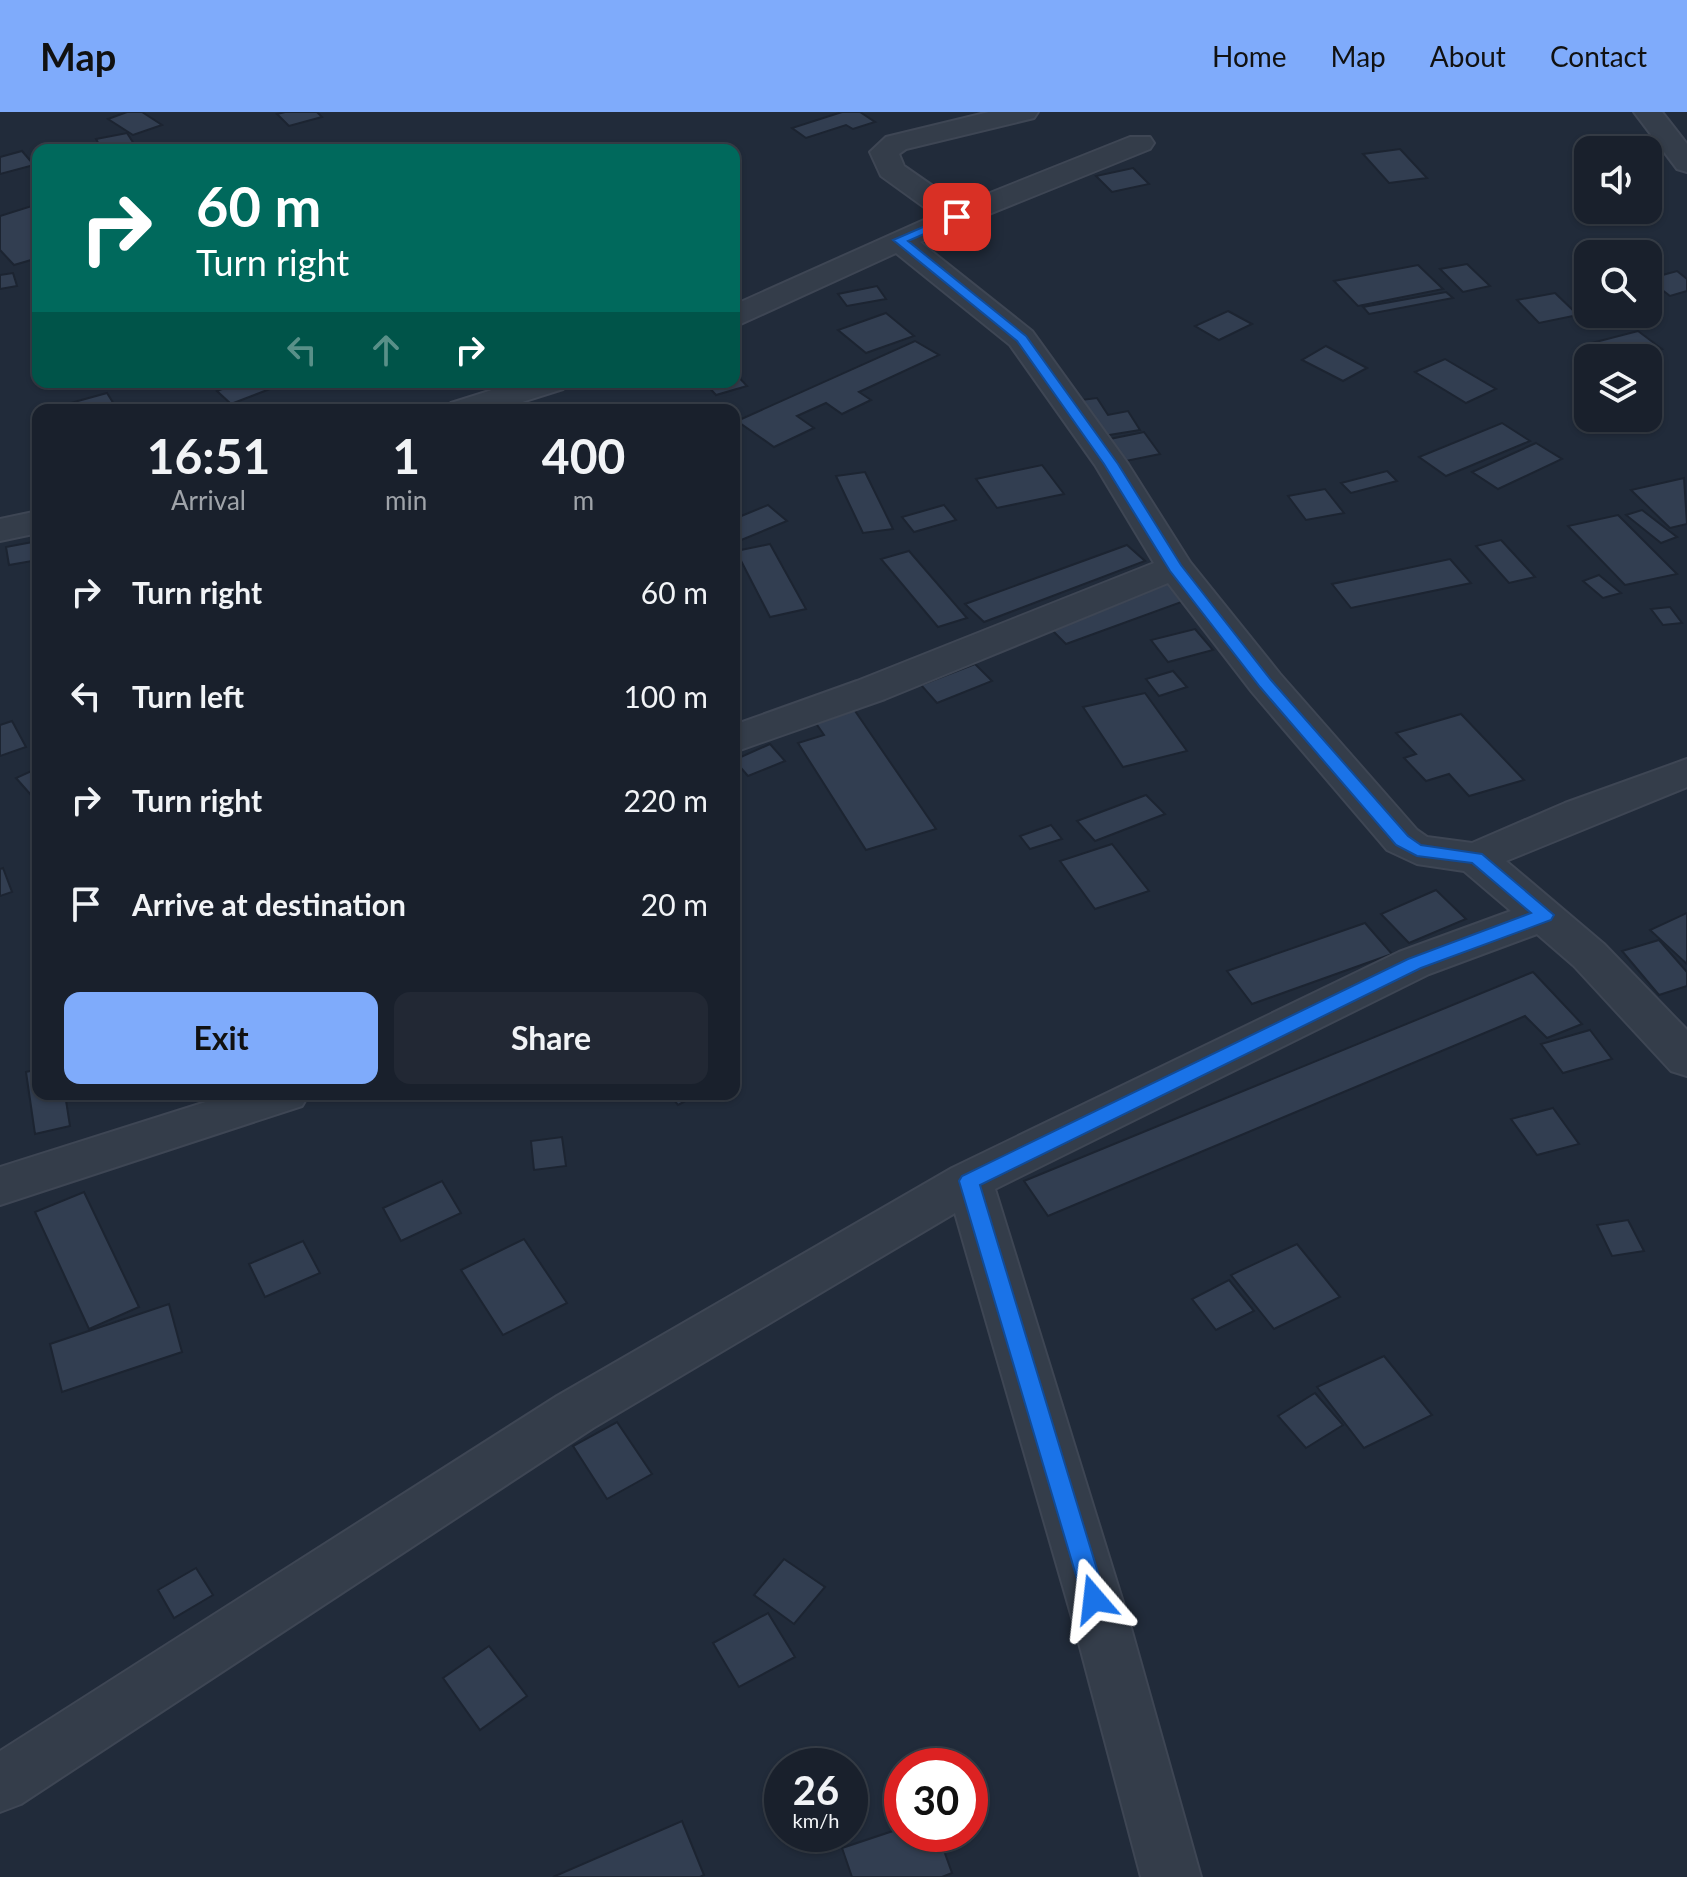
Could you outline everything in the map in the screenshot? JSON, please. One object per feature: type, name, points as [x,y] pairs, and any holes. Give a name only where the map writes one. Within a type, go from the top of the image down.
[{"type":"street","points":[[957,217],[891,170],[884,152],[896,143],[1024,112]]},
{"type":"street","points":[[1648,112],[1687,163]]},
{"type":"street","points":[[740,315],[767,305],[899,240],[1140,143]]},
{"type":"street","points":[[899,240],[1021,338],[1111,464],[1175,567],[1266,683],[1402,840],[1417,850],[1476,858],[1579,813],[1687,772]]},
{"type":"street","points":[[482,404],[532,388]]},
{"type":"street","points":[[0,530],[32,523]]},
{"type":"street","points":[[740,737],[871,690],[1175,567]]},
{"type":"street","points":[[1476,858],[1589,955],[1687,1059]]},
{"type":"street","points":[[0,1784],[575,1412],[969,1181],[1414,963],[1545,915]]},
{"type":"street","points":[[0,1186],[267,1100]]},
{"type":"street","points":[[969,1181],[1103,1628],[1171,1877]]},
{"type":"building","points":[[127,112],[142,112],[162,125],[133,135],[108,119]]},
{"type":"building","points":[[317,112],[322,117],[289,126],[277,114]]},
{"type":"building","points":[[842,112],[860,112],[875,122],[853,129],[846,125],[806,138],[792,128]]},
{"type":"building","points":[[127,133],[134,144],[99,144],[96,139]]},
{"type":"building","points":[[1400,149],[1427,178],[1389,183],[1363,154]]},
{"type":"building","points":[[22,151],[32,166],[0,174],[0,157]]},
{"type":"building","points":[[1133,168],[1149,184],[1112,192],[1096,176]]},
{"type":"building","points":[[32,206],[32,260],[14,265],[0,250],[0,216]]},
{"type":"building","points":[[1467,264],[1490,286],[1463,292],[1440,269]]},
{"type":"building","points":[[1418,265],[1443,289],[1358,306],[1334,281]]},
{"type":"building","points":[[1677,271],[1687,279],[1687,291],[1670,296],[1662,290],[1662,275]]},
{"type":"building","points":[[13,273],[17,286],[0,289],[0,275]]},
{"type":"building","points":[[877,286],[886,299],[847,306],[838,294]]},
{"type":"building","points":[[1446,292],[1453,298],[1369,314],[1363,307]]},
{"type":"building","points":[[1555,293],[1574,311],[1574,316],[1539,323],[1517,300]]},
{"type":"building","points":[[1228,311],[1252,324],[1219,340],[1195,326]]},
{"type":"building","points":[[886,313],[914,336],[866,353],[838,330]]},
{"type":"building","points":[[1638,331],[1655,344],[1588,344]]},
{"type":"building","points":[[915,341],[939,355],[859,392],[871,400],[842,414],[826,403],[797,416],[814,428],[774,447],[740,423],[740,420]]},
{"type":"building","points":[[1326,346],[1367,368],[1343,381],[1302,360]]},
{"type":"building","points":[[1445,359],[1496,389],[1466,403],[1415,372]]},
{"type":"building","points":[[740,378],[747,386],[716,395],[710,388],[740,388]]},
{"type":"building","points":[[225,388],[272,388],[231,404],[217,391]]},
{"type":"building","points":[[107,393],[114,404],[67,404]]},
{"type":"building","points":[[1097,398],[1108,415],[1128,411],[1140,430],[1103,436],[1081,400]]},
{"type":"building","points":[[1502,423],[1530,441],[1446,476],[1419,457]]},
{"type":"building","points":[[1144,432],[1160,454],[1121,462],[1105,440]]},
{"type":"building","points":[[1536,443],[1562,459],[1498,489],[1472,472]]},
{"type":"building","points":[[1042,465],[1064,494],[997,508],[976,479]]},
{"type":"building","points":[[1387,471],[1397,481],[1351,493],[1341,483]]},
{"type":"building","points":[[865,472],[893,529],[863,533],[836,476]]},
{"type":"building","points":[[1684,478],[1687,524],[1670,528],[1631,490]]},
{"type":"building","points":[[1325,489],[1344,513],[1306,520],[1288,496]]},
{"type":"building","points":[[768,505],[787,521],[740,541],[740,517]]},
{"type":"building","points":[[944,505],[956,520],[914,532],[902,517]]},
{"type":"building","points":[[1642,510],[1677,537],[1661,543],[1626,515]]},
{"type":"building","points":[[1618,515],[1677,574],[1625,585],[1568,526]]},
{"type":"building","points":[[1501,540],[1535,577],[1509,583],[1476,546]]},
{"type":"building","points":[[32,542],[32,561],[9,565],[6,547]]},
{"type":"building","points":[[770,544],[806,609],[770,617],[740,559],[740,550]]},
{"type":"building","points":[[1127,545],[1145,561],[984,622],[965,604]]},
{"type":"building","points":[[909,551],[967,618],[938,627],[881,559]]},
{"type":"building","points":[[1450,559],[1471,583],[1351,608],[1332,584]]},
{"type":"building","points":[[1599,575],[1621,593],[1603,598],[1583,581]]},
{"type":"building","points":[[1166,582],[1187,600],[1066,644],[1047,625]]},
{"type":"building","points":[[1670,607],[1682,623],[1663,625],[1651,609]]},
{"type":"building","points":[[1195,629],[1213,650],[1168,662],[1151,640]]},
{"type":"building","points":[[975,664],[992,681],[937,703],[921,685]]},
{"type":"building","points":[[1173,671],[1187,687],[1159,696],[1146,679]]},
{"type":"building","points":[[1145,693],[1187,751],[1123,767],[1083,707]]},
{"type":"building","points":[[853,708],[936,829],[866,850],[798,743],[824,735],[813,719]]},
{"type":"building","points":[[1461,714],[1524,780],[1469,796],[1449,774],[1426,781],[1404,758],[1416,754],[1396,733]]},
{"type":"building","points":[[12,721],[26,747],[0,756],[0,725]]},
{"type":"building","points":[[770,744],[785,761],[748,776],[740,767],[740,757]]},
{"type":"building","points":[[32,771],[32,795],[31,795],[16,778]]},
{"type":"building","points":[[1146,795],[1165,814],[1095,841],[1077,821]]},
{"type":"building","points":[[1051,825],[1062,839],[1030,849],[1020,836]]},
{"type":"building","points":[[1112,844],[1149,891],[1095,909],[1060,861]]},
{"type":"building","points":[[3,868],[12,892],[0,896],[0,869]]},
{"type":"building","points":[[1436,890],[1466,919],[1409,943],[1381,914]]},
{"type":"building","points":[[1687,913],[1687,964],[1650,930]]},
{"type":"building","points":[[1365,923],[1392,954],[1252,1004],[1227,971]]},
{"type":"building","points":[[1659,940],[1687,972],[1687,986],[1659,995],[1622,951]]},
{"type":"building","points":[[1533,972],[1582,1024],[1547,1038],[1525,1016],[1048,1216],[1024,1181]]},
{"type":"building","points":[[1590,1030],[1612,1059],[1563,1073],[1541,1044]]},
{"type":"building","points":[[32,1070],[32,1100],[66,1100],[70,1126],[35,1134],[26,1072]]},
{"type":"building","points":[[1553,1108],[1579,1144],[1537,1155],[1511,1119]]},
{"type":"building","points":[[562,1137],[566,1166],[534,1170],[531,1141]]},
{"type":"building","points":[[442,1181],[461,1213],[401,1241],[383,1208]]},
{"type":"building","points":[[84,1192],[139,1307],[89,1329],[35,1212]]},
{"type":"building","points":[[1628,1220],[1644,1251],[1612,1256],[1597,1225]]},
{"type":"building","points":[[524,1239],[567,1303],[503,1335],[461,1270]]},
{"type":"building","points":[[303,1241],[320,1273],[265,1297],[249,1264]]},
{"type":"building","points":[[1297,1244],[1340,1297],[1274,1329],[1231,1275]]},
{"type":"building","points":[[1229,1280],[1254,1311],[1216,1330],[1192,1299]]},
{"type":"building","points":[[169,1304],[182,1352],[62,1392],[50,1344]]},
{"type":"building","points":[[1384,1356],[1432,1415],[1364,1448],[1317,1387]]},
{"type":"building","points":[[1315,1393],[1343,1425],[1306,1448],[1278,1416]]},
{"type":"building","points":[[617,1422],[652,1474],[607,1499],[573,1446]]},
{"type":"building","points":[[784,1559],[825,1587],[794,1624],[754,1595]]},
{"type":"building","points":[[196,1568],[213,1595],[174,1618],[158,1590]]},
{"type":"building","points":[[768,1613],[795,1657],[739,1687],[713,1643]]},
{"type":"building","points":[[489,1646],[527,1696],[480,1730],[443,1678]]},
{"type":"building","points":[[682,1821],[704,1875],[700,1877],[553,1877]]},
{"type":"building","points":[[884,1834],[884,1852],[944,1852],[952,1873],[942,1877],[852,1877],[843,1852],[868,1852],[868,1839]]},
{"type":"route","points":[[957,217],[899,240],[1021,338],[1111,464],[1175,567],[1266,683],[1402,840],[1417,850],[1476,858],[1545,915],[1414,963],[969,1181],[1094,1599]]}]
